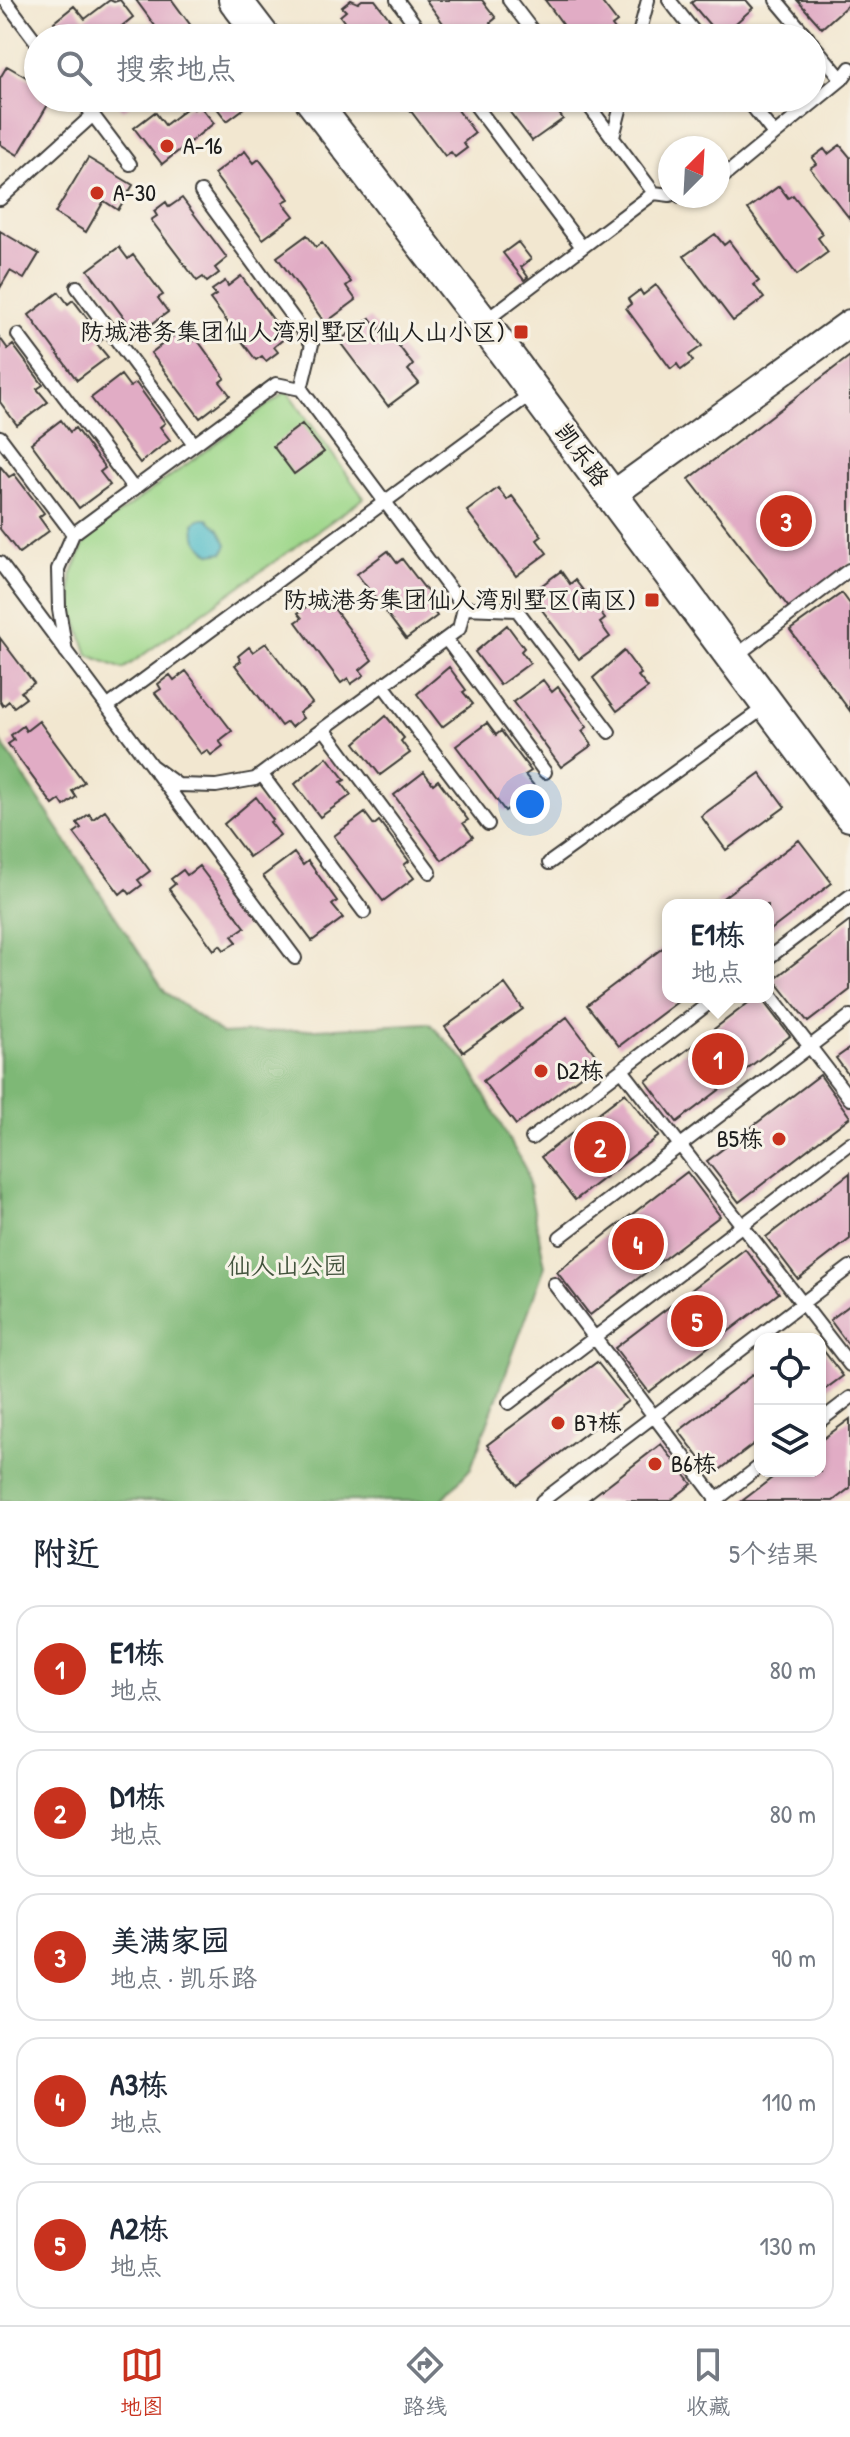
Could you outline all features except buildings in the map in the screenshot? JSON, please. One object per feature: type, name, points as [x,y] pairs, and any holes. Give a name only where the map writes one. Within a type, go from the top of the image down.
[{"type":"street","points":[[235,0],[253,24]]},
{"type":"street","name":"凯乐路","points":[[321,112],[483,323],[850,815]]},
{"type":"street","points":[[612,495],[850,323]]},
{"type":"lane","points":[[5,0],[24,25]]},
{"type":"lane","points":[[397,0],[415,24]]},
{"type":"lane","points":[[509,0],[527,24]]},
{"type":"lane","points":[[642,24],[648,0]]},
{"type":"lane","points":[[669,0],[688,24]]},
{"type":"lane","points":[[776,0],[796,24]]},
{"type":"lane","points":[[826,55],[846,73],[826,90]]},
{"type":"lane","points":[[91,112],[130,164]]},
{"type":"lane","points":[[481,112],[582,247]]},
{"type":"lane","points":[[594,112],[654,193]]},
{"type":"lane","points":[[613,137],[619,112]]},
{"type":"lane","points":[[757,112],[774,134]]},
{"type":"lane","points":[[730,171],[800,112]]},
{"type":"lane","points":[[0,199],[93,115]]},
{"type":"lane","points":[[201,192],[312,344],[301,389]]},
{"type":"lane","points":[[483,323],[654,193],[658,194]]},
{"type":"lane","points":[[77,287],[194,444]]},
{"type":"lane","points":[[18,335],[134,489]]},
{"type":"lane","points":[[66,652],[59,609],[58,569],[73,534],[276,384],[301,389],[464,608]]},
{"type":"lane","points":[[107,707],[534,391]]},
{"type":"lane","points":[[0,437],[73,534]]},
{"type":"lane","points":[[0,563],[295,958]]},
{"type":"lane","points":[[733,658],[850,572]]},
{"type":"lane","points":[[152,766],[178,785],[216,786],[255,779],[459,629],[464,608]]},
{"type":"lane","points":[[464,608],[517,610],[609,732]]},
{"type":"lane","points":[[446,639],[545,772]]},
{"type":"lane","points":[[383,685],[488,824]]},
{"type":"lane","points":[[549,863],[768,705]]},
{"type":"lane","points":[[324,729],[430,872]]},
{"type":"lane","points":[[262,775],[364,912]]},
{"type":"lane","points":[[774,953],[850,896]]},
{"type":"lane","points":[[774,1000],[850,1099]]},
{"type":"lane","points":[[532,1138],[709,1003]]},
{"type":"lane","points":[[560,1237],[850,1016]]},
{"type":"lane","points":[[622,1070],[850,1365]]},
{"type":"lane","points":[[509,1403],[850,1143]]},
{"type":"lane","points":[[542,1501],[850,1267]]},
{"type":"lane","points":[[554,1284],[716,1500],[754,1471]]},
{"type":"lane","points":[[826,1416],[850,1398]]},
{"type":"green space","points":[[287,391],[364,498],[123,669],[88,655],[73,610],[71,576],[87,537]]},
{"type":"green space","name":"仙人山公园","points":[[0,740],[165,992],[222,1034],[429,1023],[466,1061],[526,1170],[545,1266],[471,1468],[441,1501],[0,1501]]},
{"type":"water","points":[[199,519],[208,519],[219,529],[227,544],[224,552],[211,554],[200,545],[194,529]]},
{"type":"place","name":"A-16","points":[[167,146]]},
{"type":"place","name":"A-30","points":[[97,193]]},
{"type":"place","name":"防城港务集团仙人湾别墅区(仙人山小区)","points":[[521,332]]},
{"type":"place","name":"美满家园","points":[[786,521]]},
{"type":"place","name":"防城港务集团仙人湾别墅区(南区)","points":[[652,600]]},
{"type":"place","name":"E1栋","points":[[718,1059]]},
{"type":"place","name":"D2栋","points":[[541,1071]]},
{"type":"place","name":"B5栋","points":[[779,1139]]},
{"type":"place","name":"D1栋","points":[[600,1147]]},
{"type":"place","name":"A3栋","points":[[638,1244]]},
{"type":"place","name":"A2栋","points":[[697,1321]]},
{"type":"place","name":"B7栋","points":[[558,1423]]},
{"type":"place","name":"B6栋","points":[[655,1464]]}]
